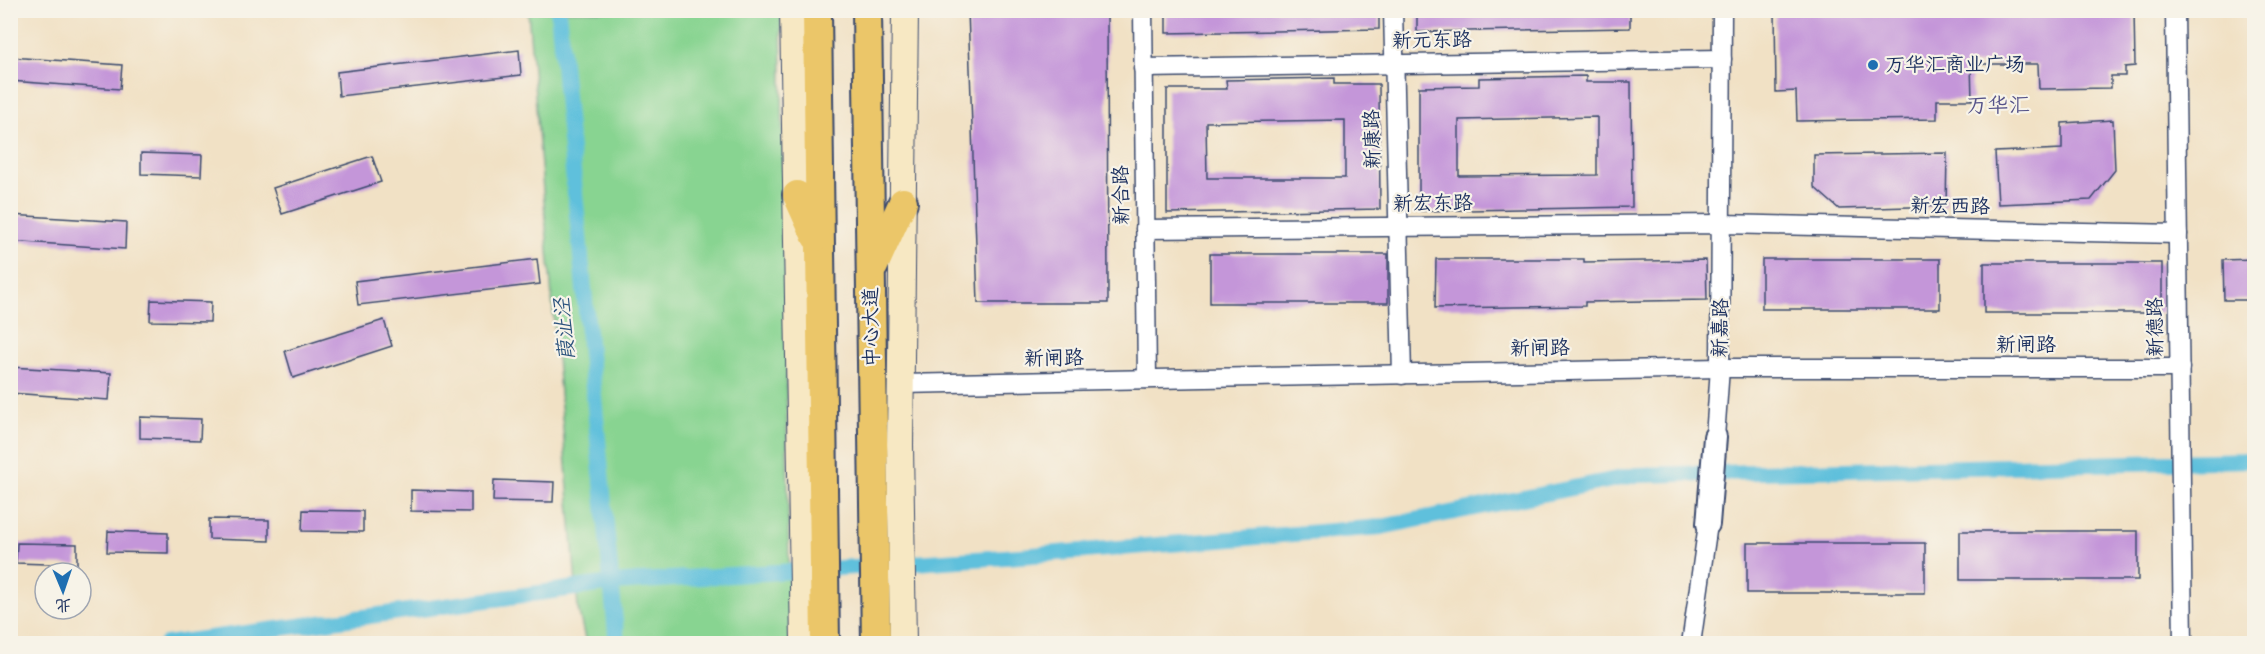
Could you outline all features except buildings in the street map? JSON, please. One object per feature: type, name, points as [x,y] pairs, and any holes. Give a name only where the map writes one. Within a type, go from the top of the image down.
[{"type":"main road","points":[[793,10],[797,195],[814,584],[825,644]]},
{"type":"main road","points":[[813,522],[820,245],[817,10]]},
{"type":"main road","name":"中心大道","points":[[867,10],[871,273],[888,516],[889,580],[876,644]]},
{"type":"main road","points":[[888,516],[901,384],[905,10]]},
{"type":"main road","points":[[797,195],[820,245]]},
{"type":"main road","points":[[871,273],[903,202]]},
{"type":"main road","points":[[889,580],[903,644]]},
{"type":"main road","points":[[804,644],[814,584]]},
{"type":"street","name":"新合路","points":[[1143,10],[1147,379]]},
{"type":"street","name":"新康路","points":[[1393,10],[1402,375]]},
{"type":"street","name":"新嘉路","points":[[1691,644],[1708,524],[1720,368],[1722,10]]},
{"type":"street","name":"新德路","points":[[2175,10],[2183,644]]},
{"type":"street","name":"新元东路","points":[[1143,68],[1722,59]]},
{"type":"street","name":"新宏西路","points":[[1722,224],[2178,234]]},
{"type":"street","name":"新宏东路","points":[[1145,229],[1722,224]]},
{"type":"street","name":"新闸路","points":[[901,384],[1720,368],[2180,368]]},
{"type":"green space","points":[[528,11],[781,11],[790,643],[586,643],[578,608]]},
{"type":"waterway","name":"葭沚泾","points":[[558,10],[617,644]]},
{"type":"waterway","points":[[166,644],[612,583],[1020,556],[1381,527],[1636,475],[2254,460]]},
{"type":"place","name":"万华汇商业广场","points":[[1873,65]]},
{"type":"district","name":"万华汇","points":[[1998,106]]}]
